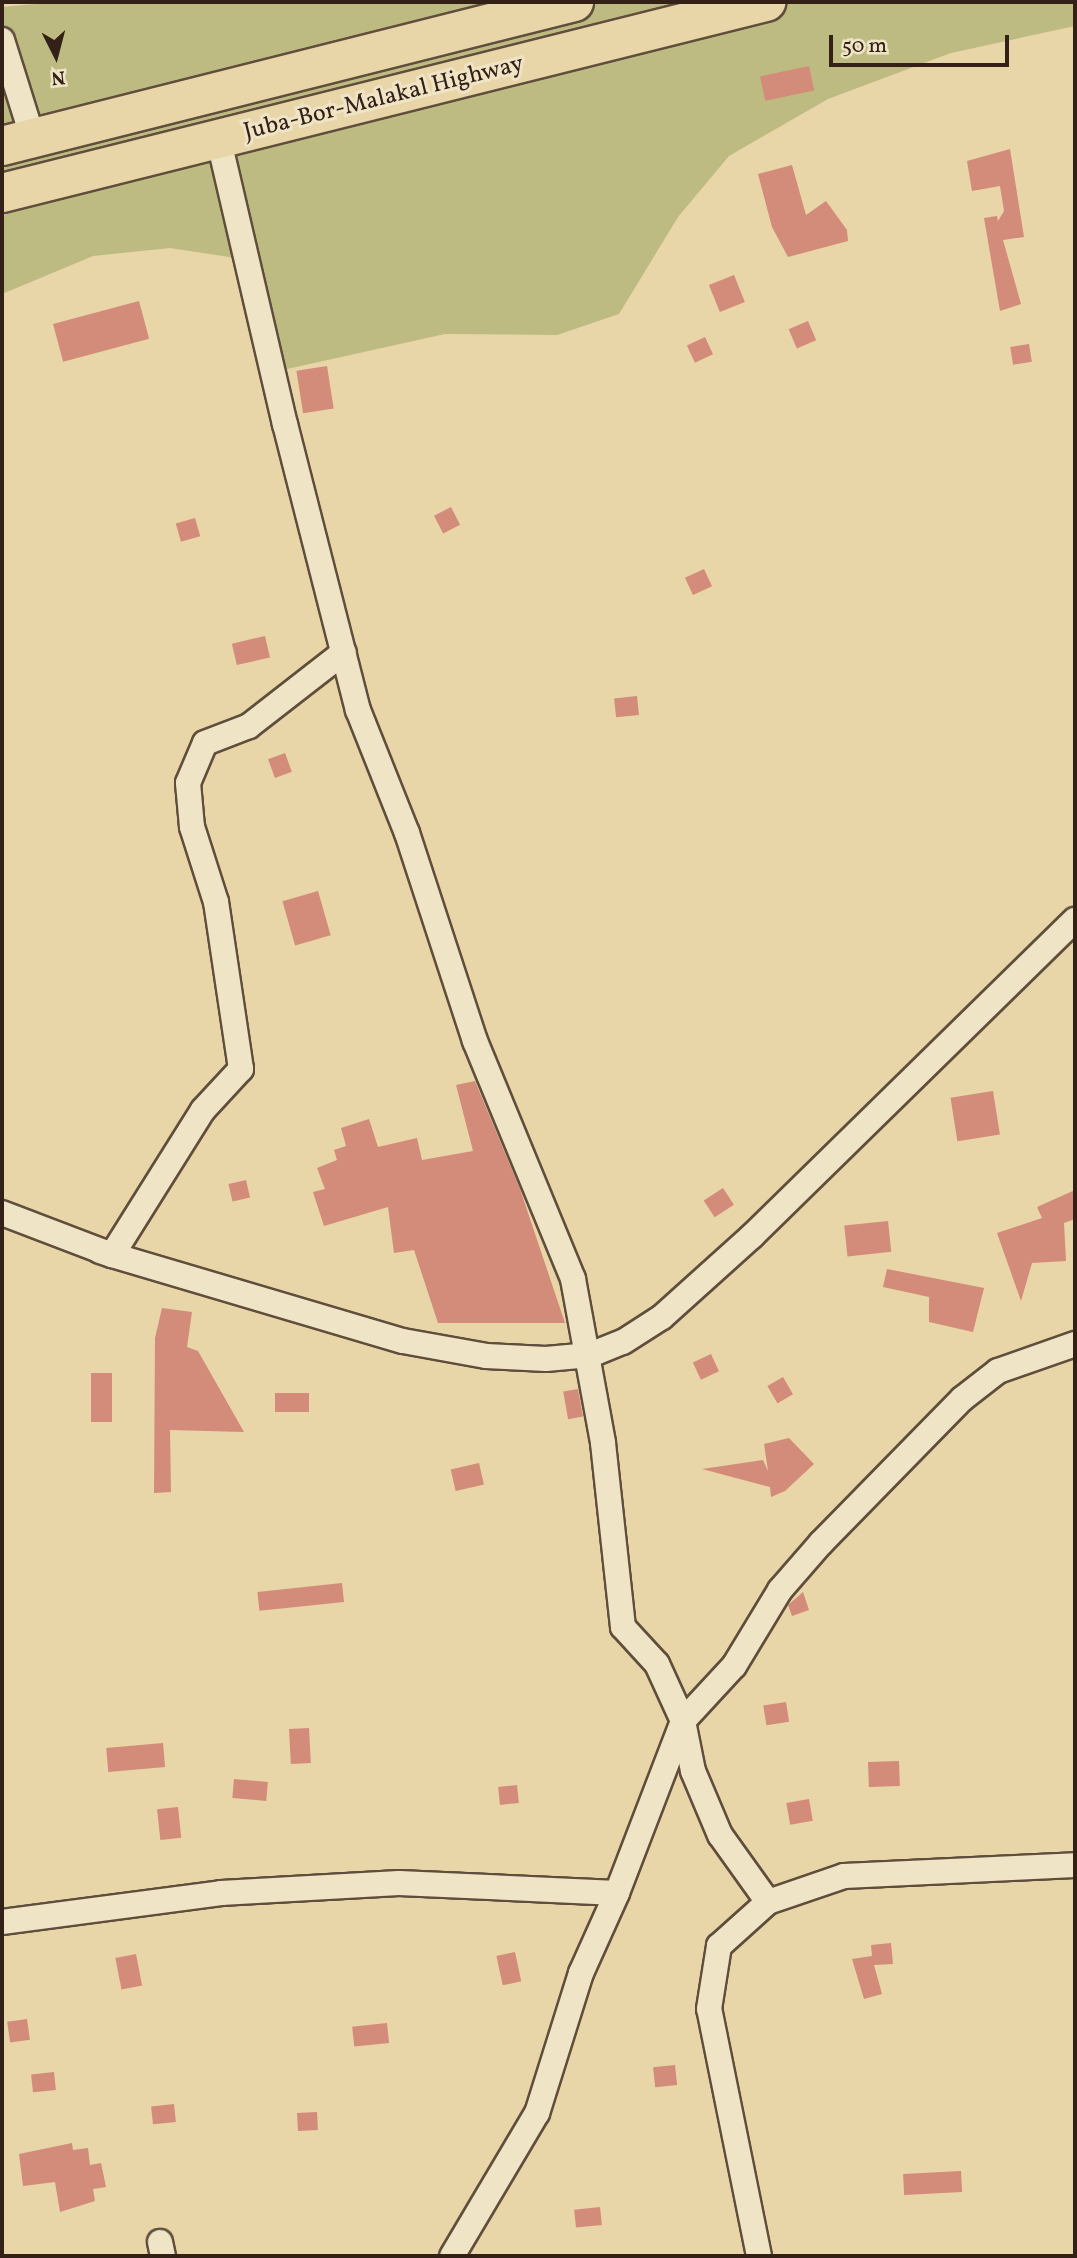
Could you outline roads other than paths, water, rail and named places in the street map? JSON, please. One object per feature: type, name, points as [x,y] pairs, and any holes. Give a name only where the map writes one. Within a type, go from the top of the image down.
[{"type":"highway","name":"Juba-Bor-Malakal Highway","points":[[17,142],[501,11],[574,2]]},
{"type":"highway","name":"Juba-Bor-Malakal Highway","points":[[2,193],[219,141],[766,2]]},
{"type":"street","points":[[2,40],[17,142]]},
{"type":"street","points":[[219,141],[285,424],[358,710],[407,833],[475,1041],[573,1279],[590,1356],[623,1627],[657,1664],[683,1721],[693,1771],[720,1835],[768,1902]]},
{"type":"street","points":[[112,1255],[203,1110],[241,1069],[216,902],[192,827],[188,783],[205,743],[249,726],[344,652]]},
{"type":"street","points":[[2,1223],[403,1341],[486,1356],[546,1359],[590,1356],[623,1342],[662,1317],[1075,920]]},
{"type":"street","points":[[2,1213],[112,1255]]},
{"type":"street","points":[[453,2256],[537,2113],[581,1973],[617,1893],[683,1721],[734,1666],[780,1590],[813,1552],[962,1399],[998,1371],[1075,1344]]},
{"type":"street","points":[[759,2256],[709,2009],[719,1946],[768,1902],[844,1876],[1075,1865]]},
{"type":"street","points":[[2,1922],[220,1893],[399,1883],[617,1893]]}]
